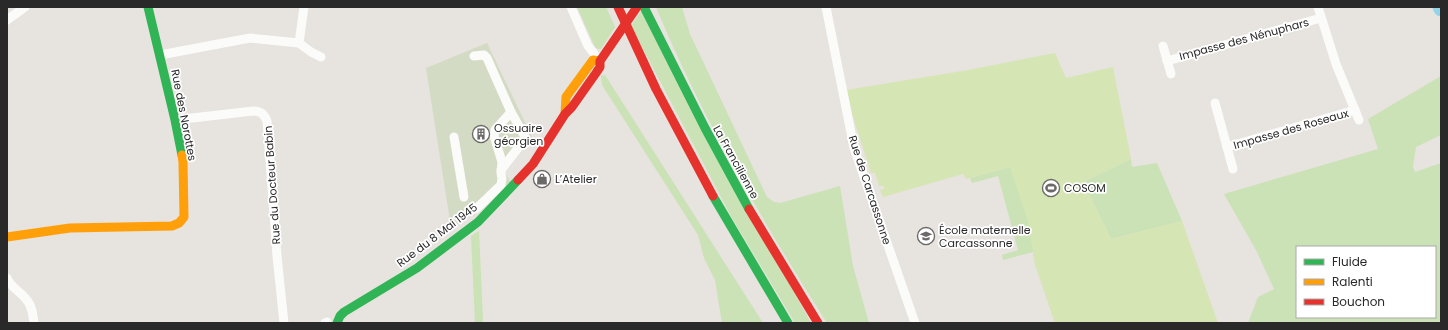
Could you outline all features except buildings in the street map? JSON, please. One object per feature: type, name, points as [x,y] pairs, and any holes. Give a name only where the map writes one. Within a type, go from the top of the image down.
[{"type":"main road","name":"Rue des Norottes","points":[[7,237],[70,228],[172,226],[179,223],[184,217],[183,162],[175,120],[148,7]]},
{"type":"main road","points":[[618,7],[658,92],[711,193],[788,323]]},
{"type":"main road","name":"Rue du 8 Mai 1945","points":[[337,322],[344,312],[417,268],[478,222],[533,164],[565,114],[572,107],[600,67],[600,61],[637,7]]},
{"type":"main road","name":"La Francilienne","points":[[644,7],[688,98],[733,182],[776,258],[818,323]]},
{"type":"street","points":[[7,20],[25,7]]},
{"type":"street","points":[[299,43],[304,7]]},
{"type":"street","points":[[571,7],[588,46],[600,61]]},
{"type":"street","name":"Rue de Carcassonne","points":[[826,7],[854,148],[915,323]]},
{"type":"street","points":[[1318,7],[1336,64],[1359,120]]},
{"type":"street","name":"Impasse des Nénuphars","points":[[1167,61],[1321,18]]},
{"type":"street","points":[[160,55],[250,38],[299,43],[321,57]]},
{"type":"street","name":"Impasse des Nénuphars","points":[[1163,46],[1171,74]]},
{"type":"street","points":[[474,56],[484,55],[487,58],[511,112],[525,139],[501,170]]},
{"type":"street","name":"Impasse des Roseaux","points":[[1215,103],[1233,169]]},
{"type":"street","name":"Rue du Docteur Babin","points":[[175,120],[253,110],[260,111],[264,115],[267,121],[277,256],[284,323]]},
{"type":"street","name":"Impasse des Roseaux","points":[[1228,147],[1355,110]]},
{"type":"street","points":[[472,210],[477,208],[501,185],[502,162],[494,136],[495,130],[511,112]]},
{"type":"street","points":[[454,136],[464,197]]},
{"type":"street","points":[[7,278],[8,283],[27,300],[30,305],[34,323]]},
{"type":"green space","points":[[577,7],[606,7],[615,27],[601,49],[595,47]]},
{"type":"green space","points":[[656,7],[682,7],[690,34],[767,197],[774,202],[780,203],[840,186],[853,266],[869,323],[827,323],[757,208],[713,129]]},
{"type":"green space","points":[[641,11],[811,323],[795,323],[732,218],[631,26]]},
{"type":"green space","points":[[487,43],[532,137],[504,170],[510,182],[473,216],[472,214],[462,216],[463,221],[451,227],[426,68]]},
{"type":"green space","name":"COSOM","points":[[1055,53],[1066,78],[1113,67],[1131,159],[1083,182],[1111,239],[1182,221],[1218,323],[1055,323],[1035,264],[1028,222],[1010,167],[966,179],[963,174],[883,197],[880,190],[884,189],[884,186],[879,186],[875,173],[871,173],[846,90],[968,70]]},
{"type":"green space","points":[[605,75],[763,323],[722,323],[715,280],[704,258],[698,235],[602,85],[601,76]]},
{"type":"green space","points":[[1441,76],[1441,135],[1416,147],[1413,166],[1415,172],[1441,163],[1441,323],[1248,323],[1258,297],[1274,289],[1257,252],[1224,194],[1378,149],[1368,119]]},
{"type":"green space","points":[[1131,159],[1132,167],[1157,163],[1182,221],[1111,239],[1083,182]]},
{"type":"green space","points":[[1010,167],[1015,172],[1055,323],[1035,264],[1033,252],[1003,260],[1002,255],[1018,250],[998,176],[972,183],[970,178]]},
{"type":"green space","points":[[479,231],[483,320],[482,323],[475,323],[471,236]]},
{"type":"traffic: fast","points":[[148,7],[182,155]]},
{"type":"traffic: fast","points":[[644,7],[705,128],[749,209]]},
{"type":"traffic: fast","points":[[337,323],[340,316],[344,312],[417,268],[478,222],[518,180]]},
{"type":"traffic: fast","points":[[713,196],[788,323]]},
{"type":"traffic: slow","points":[[565,114],[566,97],[593,60],[600,61]]},
{"type":"traffic: slow","points":[[7,237],[70,228],[172,226],[179,223],[184,217],[182,155]]},
{"type":"traffic: jam","points":[[618,7],[656,89],[713,196]]},
{"type":"traffic: jam","points":[[518,180],[533,164],[565,114],[572,107],[596,73],[600,67],[600,61],[637,7]]},
{"type":"traffic: jam","points":[[749,209],[818,323]]},
{"type":"place","name":"Ossuaire géorgien","points":[[481,134]]},
{"type":"place","name":"L’Atelier","points":[[542,179]]},
{"type":"place","name":"COSOM","points":[[1051,188]]},
{"type":"place","name":"École maternelle Carcassonne","points":[[926,236]]}]
